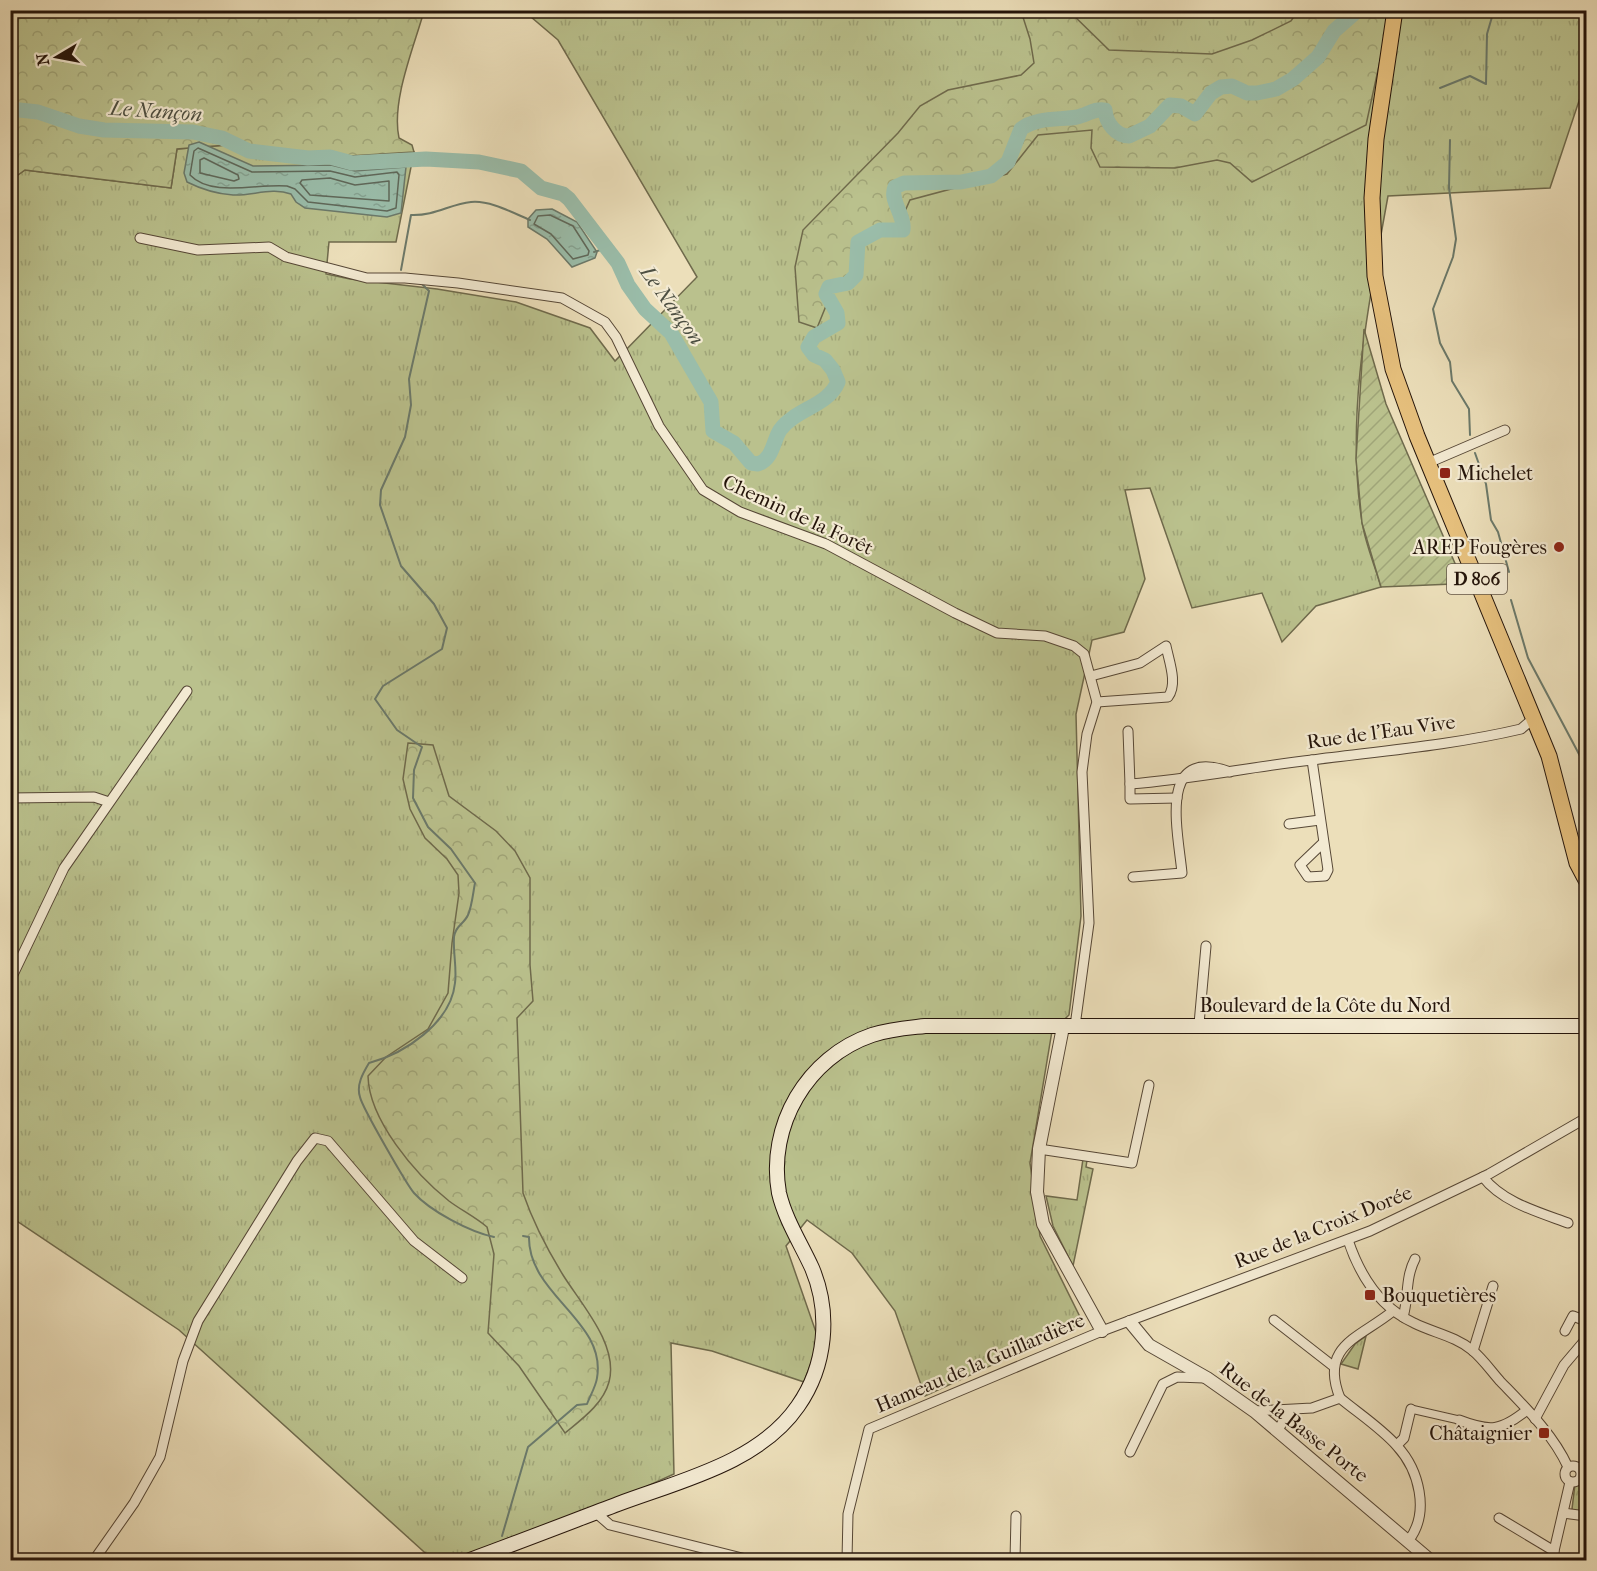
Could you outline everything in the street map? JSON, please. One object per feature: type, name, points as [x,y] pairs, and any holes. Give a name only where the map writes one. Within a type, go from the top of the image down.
[{"type":"main road","name":"D 806","points":[[1395,10],[1376,139],[1372,236],[1379,303],[1393,369],[1428,463],[1534,718],[1560,790],[1577,863],[1587,880]]},
{"type":"main road","name":"Boulevard de la Côte du Nord","points":[[470,1560],[744,1453],[767,1439],[786,1423],[811,1385],[819,1364],[823,1340],[819,1292],[813,1270],[780,1194],[777,1167],[779,1141],[786,1118],[808,1077],[834,1054],[850,1044],[895,1029],[925,1026],[1069,1027],[1200,1024],[1587,1026]]},
{"type":"street","name":"Chemin de la Forêt","points":[[140,238],[198,250],[269,247],[286,257],[368,278],[405,278],[458,283],[562,298],[605,322],[616,337],[659,426],[702,490],[740,512],[826,544],[955,614],[997,633],[1045,636],[1074,646],[1084,654],[1096,702],[1087,734],[1082,772],[1089,923],[1069,1027]]},
{"type":"street","points":[[1428,463],[1505,430]]},
{"type":"street","points":[[1091,675],[1140,663],[1166,645],[1173,680],[1172,692],[1168,697],[1096,702]]},
{"type":"street","points":[[10,981],[64,868],[187,691]]},
{"type":"street","name":"Rue de l'Eau Vive","points":[[1130,784],[1180,780],[1312,760],[1409,749],[1505,733],[1521,729],[1534,718]]},
{"type":"street","points":[[1128,731],[1130,799],[1177,798]]},
{"type":"street","points":[[1312,760],[1324,842]]},
{"type":"street","points":[[1133,877],[1182,873],[1177,798],[1180,780]]},
{"type":"street","points":[[10,798],[94,797],[109,802]]},
{"type":"street","points":[[1289,824],[1320,820]]},
{"type":"street","points":[[1200,1024],[1206,946]]},
{"type":"street","points":[[1069,1027],[1039,1149],[1037,1192],[1043,1224],[1102,1331]]},
{"type":"street","points":[[1039,1149],[1132,1163],[1149,1085]]},
{"type":"street","name":"Rue de la Croix Dorée","points":[[1130,1322],[1348,1240],[1483,1177],[1587,1118]]},
{"type":"street","points":[[94,1560],[134,1503],[160,1457],[183,1361],[198,1321],[297,1161],[315,1138],[328,1141],[414,1241],[462,1278]]},
{"type":"street","points":[[1483,1177],[1492,1189],[1536,1212],[1568,1223]]},
{"type":"street","points":[[1348,1240],[1356,1265],[1367,1283],[1393,1311],[1456,1340],[1473,1351],[1535,1419],[1562,1454],[1568,1467]]},
{"type":"street","points":[[1402,1317],[1408,1300],[1407,1275],[1415,1260]]},
{"type":"street","points":[[1473,1351],[1493,1286]]},
{"type":"street","points":[[1393,1311],[1349,1340],[1341,1349],[1333,1366],[1333,1381],[1340,1398],[1397,1445],[1406,1459],[1420,1493],[1420,1517],[1409,1540]]},
{"type":"street","points":[[1565,1331],[1574,1316],[1587,1321]]},
{"type":"street","points":[[1274,1320],[1333,1366]]},
{"type":"street","name":"Hameau de la Guillardière","points":[[847,1560],[848,1514],[869,1429],[1102,1331],[1130,1322]]},
{"type":"street","name":"Rue de la Basse Porte","points":[[1130,1322],[1149,1345],[1207,1378],[1254,1411],[1430,1560]]},
{"type":"street","points":[[1535,1419],[1564,1365],[1587,1339]]},
{"type":"street","points":[[1130,1452],[1163,1384],[1178,1377],[1207,1378]]},
{"type":"street","points":[[1254,1411],[1312,1408],[1340,1398]]},
{"type":"street","points":[[1397,1445],[1404,1438],[1411,1409],[1459,1420],[1483,1429],[1504,1426],[1527,1410]]},
{"type":"street","points":[[1278,1431],[1290,1410]]},
{"type":"street","points":[[1498,1518],[1554,1556],[1563,1513],[1579,1482],[1579,1468],[1568,1467]]},
{"type":"street","points":[[1568,1467],[1565,1473],[1579,1482]]},
{"type":"street","points":[[595,1512],[610,1525],[750,1560]]},
{"type":"street","points":[[1563,1513],[1587,1516]]},
{"type":"street","points":[[1015,1560],[1016,1516]]},
{"type":"green space","points":[[11,11],[424,11],[405,74],[398,108],[399,138],[412,145],[414,152],[317,158],[227,145],[177,149],[171,188],[25,170],[11,180]]},
{"type":"green space","points":[[524,11],[1586,11],[1586,80],[1550,188],[1388,196],[1367,317],[1356,440],[1357,481],[1362,522],[1381,587],[1316,606],[1282,642],[1262,593],[1192,608],[1150,488],[1125,490],[1145,579],[1124,632],[1092,640],[1076,714],[1081,916],[1069,1015],[1052,1031],[1030,1163],[1040,1236],[1083,1323],[925,1396],[895,1311],[852,1253],[807,1220],[786,1246],[817,1335],[813,1358],[804,1382],[712,1351],[671,1343],[674,1474],[504,1551],[450,1560],[433,1560],[179,1330],[11,1217],[10,180],[25,170],[171,188],[177,149],[227,145],[317,158],[414,152],[396,242],[329,242],[326,274],[516,302],[590,328],[615,361],[697,277],[558,40]]},
{"type":"green space","points":[[1021,11],[1069,11],[1109,50],[1212,54],[1252,40],[1291,21],[1298,11],[1387,11],[1385,38],[1366,125],[1252,182],[1230,163],[1217,160],[1175,168],[1100,167],[1091,148],[1092,130],[1038,135],[1007,174],[910,200],[898,227],[874,235],[861,245],[862,270],[851,283],[832,291],[817,328],[799,322],[795,267],[803,230],[898,133],[920,106],[948,90],[1021,75],[1034,63],[1030,39]]},
{"type":"green space","points":[[1364,329],[1386,404],[1460,575],[1453,584],[1381,587],[1362,523],[1356,459]]},
{"type":"green space","points":[[408,743],[433,745],[449,796],[496,831],[515,851],[530,878],[530,965],[533,1001],[517,1018],[523,1193],[551,1255],[604,1340],[611,1368],[609,1382],[602,1397],[565,1433],[519,1366],[488,1333],[494,1254],[487,1227],[449,1201],[422,1176],[385,1128],[370,1093],[368,1076],[386,1057],[428,1029],[448,993],[459,893],[458,875],[447,859],[425,838],[410,809],[403,779]]},
{"type":"green space","points":[[1083,1159],[1087,1160],[1086,1167],[1093,1169],[1073,1266],[1053,1226],[1046,1196],[1077,1200]]},
{"type":"green space","points":[[1366,1336],[1358,1369],[1341,1364],[1355,1344]]},
{"type":"green space","points":[[1575,1484],[1582,1486],[1586,1492],[1586,1512],[1576,1512],[1572,1509]]},
{"type":"water","points":[[199,142],[253,166],[331,165],[355,171],[406,167],[401,213],[387,217],[305,208],[296,202],[291,194],[284,192],[233,195],[203,189],[187,182],[184,173],[189,145]]},
{"type":"water","points":[[552,209],[577,222],[597,252],[595,258],[572,267],[547,239],[528,227],[528,219],[536,210]]},
{"type":"waterway","name":"Le Nançon","points":[[10,109],[38,112],[79,126],[104,130],[193,132],[222,138],[249,151],[308,158],[330,157],[352,163],[426,159],[479,162],[521,171],[541,188],[563,194],[569,199],[618,263],[628,285],[645,309],[671,333],[711,402],[713,431],[734,443],[751,463],[758,464],[770,454],[780,430],[786,423],[827,397],[838,382],[833,370],[825,360],[814,355],[808,347],[814,337],[838,323],[837,313],[826,294],[829,287],[848,283],[856,275],[858,242],[880,230],[903,230],[902,219],[894,197],[895,187],[904,183],[961,182],[991,176],[1008,162],[1021,129],[1034,122],[1077,117],[1105,110],[1112,128],[1120,134],[1129,136],[1150,126],[1170,105],[1181,106],[1195,114],[1211,93],[1221,87],[1232,86],[1247,93],[1276,89],[1293,79],[1318,57],[1334,31],[1358,10]]},
{"type":"waterway","points":[[1440,88],[1470,76],[1486,84],[1487,34],[1494,10]]},
{"type":"waterway","points":[[1450,140],[1449,188],[1456,239],[1453,257],[1433,309],[1440,343],[1450,362],[1452,381],[1469,409],[1470,435]]},
{"type":"waterway","points":[[401,270],[411,215],[428,214],[463,203],[478,202],[501,208],[530,220]]},
{"type":"waterway","points":[[594,252],[607,248]]},
{"type":"waterway","points":[[422,284],[429,291],[409,379],[411,405],[405,437],[381,490],[380,505],[401,566],[434,604],[447,628],[442,649],[383,686],[375,699],[397,730],[422,747],[414,770],[413,798],[428,827],[451,849],[475,883],[468,915],[455,933],[455,983],[452,998],[445,1011],[424,1035],[411,1044],[383,1059],[369,1063],[361,1079],[359,1093],[376,1130],[414,1193],[430,1207],[451,1220],[494,1237]]},
{"type":"waterway","points":[[1475,453],[1486,484],[1491,520],[1498,532],[1509,572]]},
{"type":"waterway","points":[[1511,600],[1528,658],[1580,756],[1586,783]]},
{"type":"waterway","points":[[502,1536],[528,1447],[577,1405],[587,1404],[597,1378],[597,1358],[590,1340],[541,1275],[532,1257],[529,1237],[523,1236]]},
{"type":"place","name":"Michelet","points":[[1445,473]]},
{"type":"place","name":"AREP Fougères","points":[[1559,547]]},
{"type":"place","name":"Bouquetières","points":[[1370,1295]]},
{"type":"place","name":"Châtaignier","points":[[1544,1433]]}]
